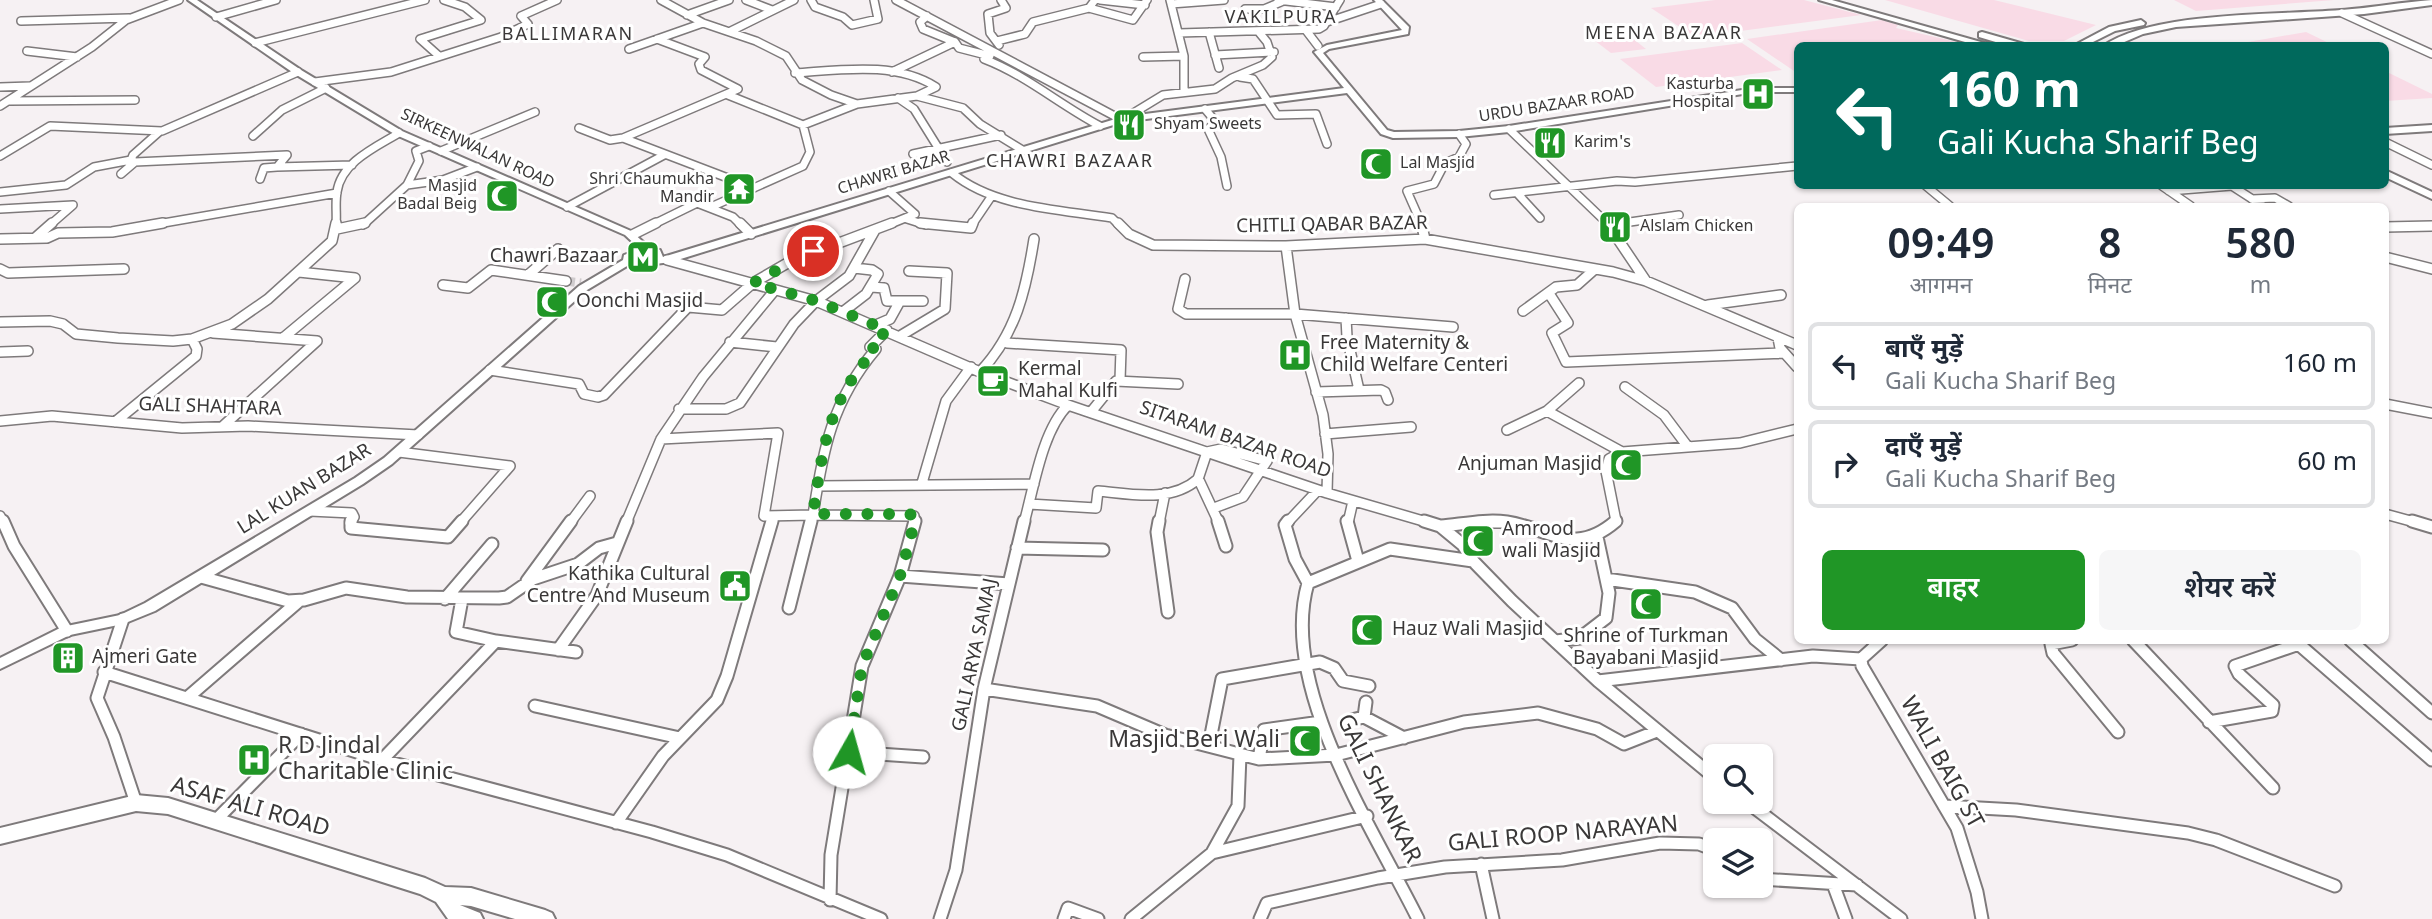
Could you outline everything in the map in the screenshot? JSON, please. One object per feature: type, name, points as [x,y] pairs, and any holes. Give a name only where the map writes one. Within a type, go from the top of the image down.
[{"type":"main road","points":[[1823,0],[1976,42]]},
{"type":"main road","points":[[1856,0],[2007,42]]},
{"type":"main road","points":[[2085,42],[2112,29],[2151,21],[2387,0]]},
{"type":"main road","points":[[2115,42],[2126,36],[2166,27],[2218,20],[2342,13],[2432,2]]},
{"type":"main road","points":[[2389,165],[2432,187]]},
{"type":"main road","points":[[2389,175],[2432,196]]},
{"type":"main road","name":"ASAF ALI ROAD","points":[[0,836],[136,803],[167,806],[425,887],[443,896],[471,897],[545,919]]},
{"type":"main road","name":"ASAF ALI ROAD","points":[[443,896],[453,912],[473,919]]},
{"type":"street","points":[[0,106],[77,57],[131,18],[179,0]]},
{"type":"street","name":"SIRKEENWALAN ROAD","points":[[192,0],[298,72],[399,133],[632,236],[647,250],[658,254],[661,261]]},
{"type":"street","points":[[216,17],[276,0]]},
{"type":"street","points":[[255,43],[425,0]]},
{"type":"street","points":[[439,56],[420,39],[481,20],[465,7],[444,0]]},
{"type":"street","points":[[315,82],[381,74],[518,30],[528,23],[521,16],[557,0]]},
{"type":"street","points":[[661,0],[703,23],[786,56],[795,74],[814,87],[857,103]]},
{"type":"street","points":[[687,15],[729,0]]},
{"type":"street","points":[[746,0],[775,10]]},
{"type":"street","points":[[731,32],[794,0]]},
{"type":"street","points":[[811,0],[815,8],[843,17],[851,25],[878,19],[874,0]]},
{"type":"street","points":[[896,0],[988,52]]},
{"type":"street","points":[[1001,0],[1006,8],[988,14],[990,33],[1000,44],[988,52],[984,59],[1010,69],[1066,108],[1100,126]]},
{"type":"street","points":[[998,41],[1025,34],[1032,22],[1088,8],[1098,0],[1146,2]]},
{"type":"street","points":[[1184,91],[1184,56],[1170,2],[1224,0]]},
{"type":"street","points":[[1179,33],[1322,28],[1338,3],[1279,1],[1263,9],[1245,9]]},
{"type":"street","points":[[1088,8],[1133,20],[1146,2]]},
{"type":"street","points":[[1327,22],[1379,2],[1406,29],[1403,33],[1327,47],[1318,52],[1347,91]]},
{"type":"street","points":[[2342,13],[2432,54]]},
{"type":"street","points":[[927,16],[920,22],[923,29],[955,42],[959,48],[1000,55],[1122,120],[1161,96],[1184,91],[1211,90],[1233,77],[1269,63],[1274,52]]},
{"type":"street","points":[[21,21],[131,18]]},
{"type":"street","points":[[629,49],[703,23]]},
{"type":"street","points":[[1305,29],[1318,46]]},
{"type":"street","points":[[1258,31],[1274,52]]},
{"type":"street","points":[[1209,32],[1219,68]]},
{"type":"street","points":[[1347,91],[1315,58],[1313,49],[1318,46],[1384,37]]},
{"type":"street","points":[[579,128],[610,140],[623,138],[728,95],[738,88],[701,69],[699,64],[705,58],[657,39]]},
{"type":"street","points":[[892,72],[955,42]]},
{"type":"street","points":[[27,51],[77,57]]},
{"type":"street","points":[[1215,55],[1274,52]]},
{"type":"street","points":[[1143,57],[1184,56]]},
{"type":"street","points":[[728,95],[803,125],[857,103],[917,96],[936,87],[922,77],[892,72],[858,69],[795,74]]},
{"type":"street","points":[[121,174],[160,132],[298,72]]},
{"type":"street","points":[[1233,77],[1252,79],[1277,116],[1317,114],[1327,144]]},
{"type":"street","points":[[0,86],[30,86]]},
{"type":"street","points":[[253,136],[282,110],[326,88]]},
{"type":"street","name":"URDU BAZAAR ROAD","points":[[1347,91],[1379,133],[1392,137],[1509,129],[1755,90],[1794,90]]},
{"type":"street","name":"CHAWRI BAZAR","points":[[627,262],[637,266],[661,261],[1122,120],[1347,91]]},
{"type":"street","points":[[917,96],[963,108],[980,124],[1024,152]]},
{"type":"street","points":[[898,98],[914,109],[947,162]]},
{"type":"street","points":[[8,101],[135,100]]},
{"type":"street","points":[[1205,109],[1216,122],[1209,129],[1222,157],[1227,186]]},
{"type":"street","points":[[441,151],[535,112]]},
{"type":"street","points":[[711,207],[790,173],[808,160],[810,152],[803,125]]},
{"type":"street","points":[[0,156],[50,126],[160,132]]},
{"type":"street","points":[[2389,131],[2432,128]]},
{"type":"street","points":[[1509,129],[1609,225],[1646,281]]},
{"type":"street","points":[[0,322],[50,321],[63,324],[76,334],[173,341],[192,339],[232,324],[299,272],[332,241],[337,229],[339,183],[352,165],[399,133]]},
{"type":"street","points":[[1425,239],[1407,191],[1434,184],[1445,163],[1460,157],[1466,144],[1459,134]]},
{"type":"street","points":[[913,154],[1001,135]]},
{"type":"street","points":[[623,138],[754,188]]},
{"type":"street","points":[[2389,144],[2432,165]]},
{"type":"street","points":[[337,229],[363,225],[407,185],[419,161],[416,151],[429,146]]},
{"type":"street","points":[[567,207],[664,155]]},
{"type":"street","points":[[0,192],[66,185],[94,167],[133,161],[288,156],[277,167]]},
{"type":"street","points":[[260,179],[264,168],[352,165]]},
{"type":"street","points":[[1494,195],[1794,166]]},
{"type":"street","points":[[407,185],[443,180],[477,167]]},
{"type":"street","name":"CHITLI QABAR BAZAR","points":[[952,173],[968,187],[991,197],[1112,218],[1129,234],[1153,245],[1286,246],[1425,239],[1595,269],[1646,281],[1708,305],[1794,344]]},
{"type":"street","points":[[1930,189],[1946,203]]},
{"type":"street","points":[[2167,189],[2187,203]]},
{"type":"street","points":[[2237,189],[2258,203]]},
{"type":"street","points":[[490,370],[579,384],[584,394],[601,397],[688,307],[722,310],[753,283],[813,251],[907,219],[916,212],[889,191]]},
{"type":"street","points":[[0,239],[35,238],[58,233],[112,232],[337,193]]},
{"type":"street","points":[[1517,193],[1540,218]]},
{"type":"street","points":[[907,219],[926,225],[971,228],[976,216],[991,197]]},
{"type":"street","points":[[2252,199],[2275,198],[2284,203]]},
{"type":"street","points":[[632,236],[695,204],[711,207],[733,217],[751,234]]},
{"type":"street","points":[[0,209],[73,205],[35,238]]},
{"type":"street","points":[[1609,225],[1679,215]]},
{"type":"street","points":[[2389,227],[2432,226]]},
{"type":"street","points":[[679,409],[734,407],[740,403],[777,347],[817,301],[838,287],[855,268],[875,230]]},
{"type":"street","points":[[922,483],[946,401],[975,369],[1007,343],[1018,316],[1034,239]]},
{"type":"street","points":[[1286,246],[1295,314],[1316,392],[1328,454],[1323,491],[1285,525],[1295,559],[1308,583],[1390,549],[1474,561]]},
{"type":"street","points":[[528,275],[558,249]]},
{"type":"street","name":"LAL KUAN BAZAR","points":[[0,664],[67,631],[123,619],[150,607],[359,481],[400,452],[584,284],[627,262],[632,254],[647,250]]},
{"type":"street","points":[[2389,258],[2432,269]]},
{"type":"street","name":"SITARAM BAZAR ROAD","points":[[661,261],[817,301],[975,369],[1068,405],[1353,501],[1440,526],[1463,545],[1491,581],[1598,681],[1703,768]]},
{"type":"street","points":[[844,311],[872,287],[877,271],[855,268]]},
{"type":"street","points":[[0,269],[8,273],[124,269]]},
{"type":"street","points":[[1523,311],[1532,300],[1550,295],[1556,287],[1577,285],[1595,269]]},
{"type":"street","points":[[443,285],[468,288],[491,270],[566,281]]},
{"type":"street","points":[[900,336],[940,314],[946,298],[947,273],[909,271]]},
{"type":"street","points":[[283,338],[355,278],[299,272]]},
{"type":"street","points":[[1185,279],[1178,309],[1180,312],[1295,314],[1453,327]]},
{"type":"street","points":[[872,287],[885,290],[885,300],[923,301]]},
{"type":"street","points":[[558,650],[597,595],[661,439],[679,409],[730,342],[775,290]]},
{"type":"street","points":[[1550,295],[1568,323],[1552,333],[1566,362],[1783,353]]},
{"type":"street","points":[[1708,305],[1781,295]]},
{"type":"street","points":[[876,325],[890,319],[900,301]]},
{"type":"street","points":[[1346,318],[1345,341],[1353,361],[1359,390]]},
{"type":"street","points":[[789,608],[838,400],[855,371],[876,349],[870,347],[887,330]]},
{"type":"street","points":[[212,333],[317,341],[223,426]]},
{"type":"street","points":[[1778,338],[1778,345],[1794,364]]},
{"type":"street","points":[[115,422],[196,356],[197,349],[192,339]]},
{"type":"street","points":[[730,342],[777,347]]},
{"type":"street","points":[[1007,343],[1121,350],[1119,380]]},
{"type":"street","points":[[0,352],[28,351]]},
{"type":"street","points":[[1091,412],[1113,382],[1119,380],[1178,384]]},
{"type":"street","points":[[1507,429],[1547,411],[1579,383]]},
{"type":"street","points":[[1625,387],[1664,415],[1688,447]]},
{"type":"street","points":[[1316,392],[1384,391],[1388,400]]},
{"type":"street","name":"GALI ARYA SAMAJ","points":[[940,919],[956,870],[984,690],[1017,548],[1050,431],[1058,415],[1068,405]]},
{"type":"street","points":[[2389,405],[2432,413]]},
{"type":"street","points":[[1547,411],[1622,452]]},
{"type":"street","name":"GALI SHAHTARA","points":[[0,421],[52,416],[182,428],[223,426],[418,435]]},
{"type":"street","points":[[1325,433],[1411,427]]},
{"type":"street","points":[[1440,526],[1508,522],[1581,541],[1597,537],[1616,521],[1606,471],[1609,459],[1622,452],[1740,443],[1794,430]]},
{"type":"street","points":[[616,822],[648,774],[717,701],[727,676],[769,516],[778,433],[661,439]]},
{"type":"street","points":[[310,511],[352,513],[354,517],[349,524],[351,528],[448,537],[510,466],[400,452]]},
{"type":"street","points":[[1029,504],[1096,508],[1098,491],[1165,493],[1186,488],[1198,478],[1208,452]]},
{"type":"street","points":[[1213,508],[1243,497],[1261,469]]},
{"type":"street","points":[[1198,478],[1213,508],[1226,546]]},
{"type":"street","points":[[817,486],[1034,484]]},
{"type":"street","points":[[1165,493],[1157,532],[1168,611]]},
{"type":"street","points":[[201,577],[290,601],[346,588],[407,597],[507,597],[524,584],[590,496]]},
{"type":"street","points":[[1353,501],[1347,520],[1358,561]]},
{"type":"street","points":[[2389,515],[2432,527]]},
{"type":"street","points":[[769,516],[914,516],[915,521],[900,576],[862,666],[831,855],[830,900]]},
{"type":"street","points":[[0,518],[14,546],[67,631]]},
{"type":"street","points":[[1556,641],[1580,638],[1606,618],[1609,593],[1597,537]]},
{"type":"street","points":[[524,584],[578,564],[599,548],[617,543]]},
{"type":"street","points":[[445,599],[492,544]]},
{"type":"street","points":[[1017,548],[1103,550]]},
{"type":"street","points":[[900,576],[1009,584]]},
{"type":"street","points":[[1606,579],[1695,592],[1731,608],[1755,639],[1781,660]]},
{"type":"street","name":"GALI SHANKAR","points":[[1308,583],[1301,614],[1306,663],[1321,722],[1418,919]]},
{"type":"street","points":[[462,599],[456,632],[496,641],[576,652]]},
{"type":"street","points":[[187,698],[299,601]]},
{"type":"street","points":[[123,619],[97,698],[114,737],[136,803]]},
{"type":"street","points":[[382,760],[496,641]]},
{"type":"street","points":[[1598,681],[1781,660],[1836,656],[1861,659],[1878,644]]},
{"type":"street","points":[[2051,644],[2053,653],[2118,732]]},
{"type":"street","points":[[2137,644],[2273,788]]},
{"type":"street","points":[[2208,722],[2272,711],[2273,705],[2239,674],[2235,666],[2292,644]]},
{"type":"street","points":[[2299,644],[2432,760]]},
{"type":"street","points":[[2354,644],[2432,713]]},
{"type":"street","name":"WALI BAIG ST","points":[[1861,659],[1865,673],[1957,828],[1966,852],[1982,919]]},
{"type":"street","points":[[1209,746],[1222,679],[1306,663],[1328,663],[1343,681],[1369,686]]},
{"type":"street","points":[[104,672],[382,760],[616,822],[727,855],[881,919]]},
{"type":"street","points":[[984,690],[1097,706],[1165,735],[1259,759],[1336,755],[1491,717],[1538,713],[1597,729],[1624,744],[1657,731]]},
{"type":"street","points":[[1364,717],[1366,702]]},
{"type":"street","points":[[535,706],[680,738]]},
{"type":"street","points":[[1347,721],[1364,717],[1404,738]]},
{"type":"street","points":[[1259,759],[1264,730],[1321,722]]},
{"type":"street","points":[[215,821],[301,734]]},
{"type":"street","points":[[849,752],[923,757]]},
{"type":"street","points":[[1131,919],[1212,853],[1238,806],[1240,755]]},
{"type":"street","points":[[1944,806],[2016,810],[2188,833],[2216,840],[2335,886]]},
{"type":"street","points":[[1763,814],[1901,919]]},
{"type":"street","points":[[1212,853],[1367,816]]},
{"type":"street","name":"GALI ROOP NARAYAN","points":[[1260,919],[1267,903],[1397,874],[1481,864],[1525,864],[1566,859],[1619,847],[1659,844],[1703,847]]},
{"type":"street","points":[[1481,864],[1493,919]]},
{"type":"street","points":[[1773,880],[1858,886]]},
{"type":"street","points":[[1833,884],[1846,919]]},
{"type":"street","points":[[1064,919],[1068,908],[1098,919]]},
{"type":"shaded area","points":[[1715,0],[1804,0],[1861,15],[1695,37],[1651,8]]},
{"type":"shaded area","points":[[1885,0],[1994,0],[2096,25],[2064,41],[2029,41]]},
{"type":"shaded area","points":[[2174,0],[2334,0],[2196,11]]},
{"type":"shaded area","points":[[1882,20],[1898,25],[1896,28],[1957,42],[1794,42],[1794,71],[1747,39]]},
{"type":"shaded area","points":[[1621,29],[1646,49],[1611,53],[1586,34]]},
{"type":"shaded area","points":[[2306,32],[2327,42],[2248,42]]},
{"type":"shaded area","points":[[1742,43],[1782,70],[1656,87],[1620,59]]},
{"type":"shaded area","points":[[2389,73],[2432,94],[2432,98],[2389,101]]},
{"type":"tunnel","points":[[566,281],[581,283]]},
{"type":"place","name":"Kasturba Hospital","points":[[1758,94]]},
{"type":"place","name":"Shyam Sweets","points":[[1129,125]]},
{"type":"place","name":"Karim's","points":[[1550,143]]},
{"type":"place","name":"Lal Masjid","points":[[1376,164]]},
{"type":"place","name":"Shri Chaumukha Mandir","points":[[739,189]]},
{"type":"place","name":"Masjid Badal Beig","points":[[502,196]]},
{"type":"place","name":"Alslam Chicken","points":[[1615,227]]},
{"type":"place","name":"Chawri Bazaar","points":[[643,257]]},
{"type":"place","name":"Oonchi Masjid","points":[[552,302]]},
{"type":"place","name":"Free Maternity & Child Welfare Centeri","points":[[1295,355]]},
{"type":"place","name":"Kermal Mahal Kulfi","points":[[993,381]]},
{"type":"place","name":"Anjuman Masjid","points":[[1626,465]]},
{"type":"place","name":"Amrood wali Masjid","points":[[1478,541]]},
{"type":"place","name":"Kathika Cultural Centre And Museum","points":[[735,586]]},
{"type":"place","name":"Shrine of Turkman Bayabani Masjid","points":[[1646,604]]},
{"type":"place","name":"Hauz Wali Masjid","points":[[1367,630]]},
{"type":"place","name":"Ajmeri Gate","points":[[68,658]]},
{"type":"place","name":"Masjid Beri Wali","points":[[1305,741]]},
{"type":"place","name":"R D Jindal Charitable Clinic","points":[[254,760]]},
{"type":"district","name":"VAKILPURA","points":[[1281,18]]},
{"type":"district","name":"MEENA BAZAAR","points":[[1664,34]]},
{"type":"district","name":"BALLIMARAN","points":[[568,35]]},
{"type":"district","name":"CHAWRI BAZAAR","points":[[1070,162]]},
{"type":"route","points":[[813,251],[753,283],[817,301],[887,330],[870,347],[876,349],[855,371],[838,400],[828,434],[813,514],[909,514],[914,516],[915,521],[900,576],[862,666],[849,752]]}]
